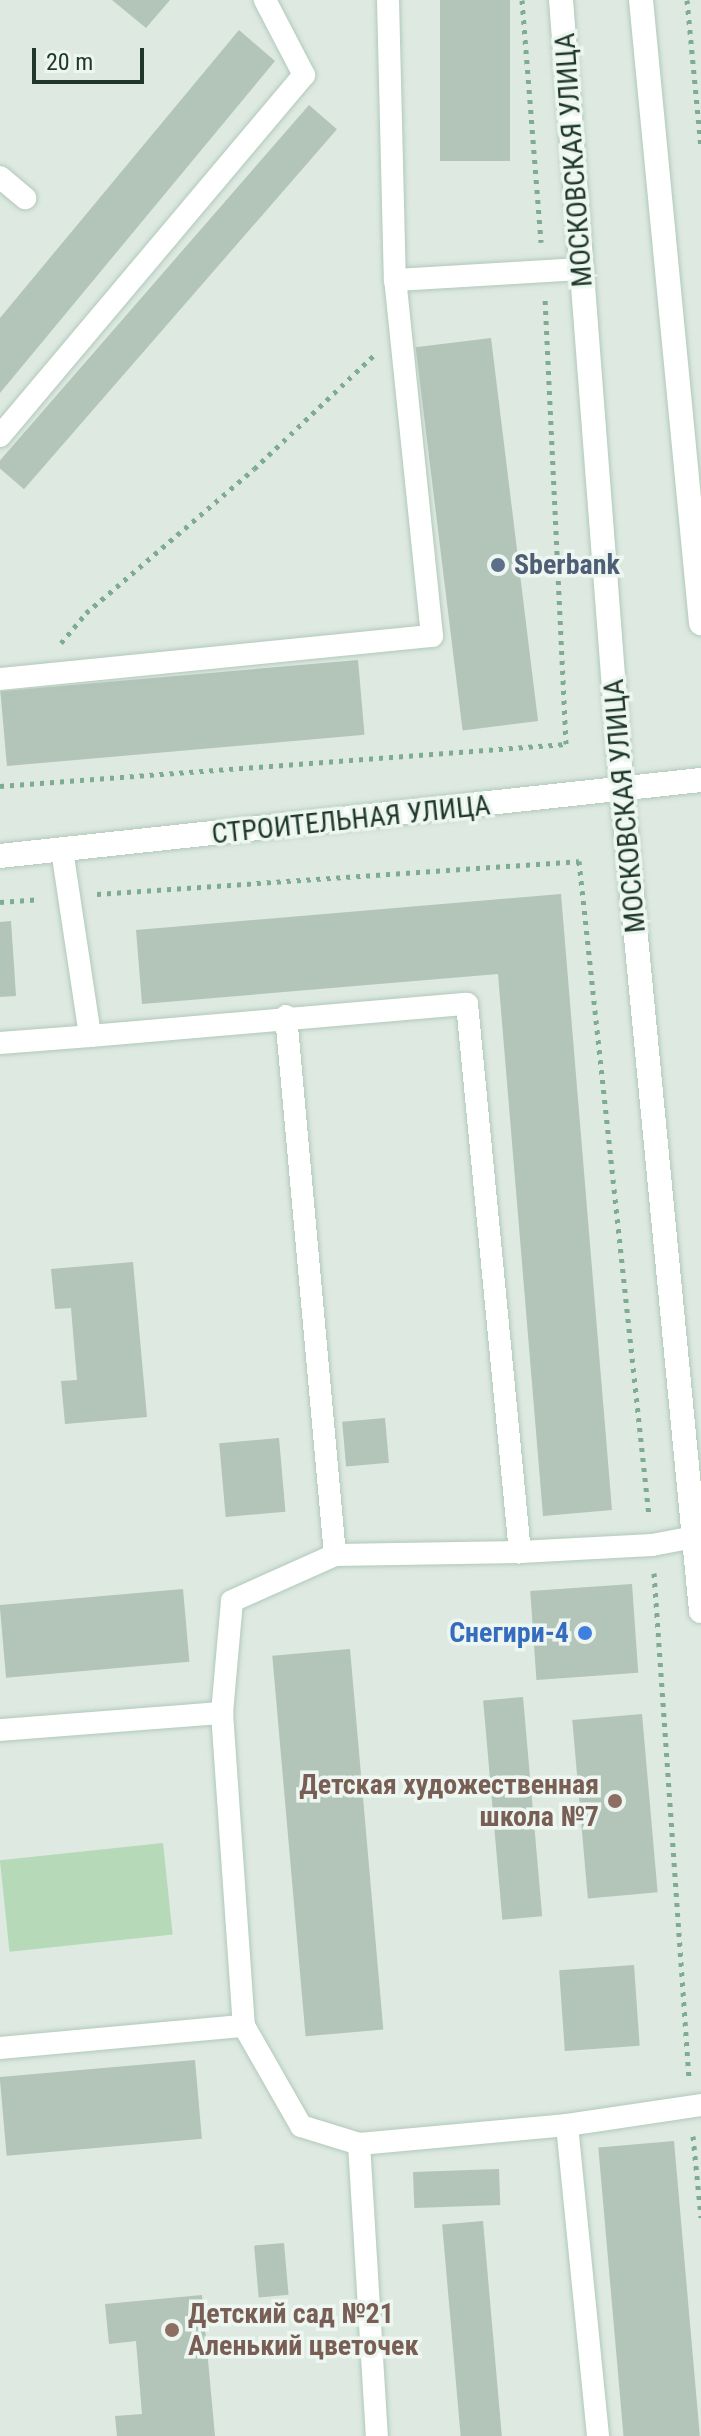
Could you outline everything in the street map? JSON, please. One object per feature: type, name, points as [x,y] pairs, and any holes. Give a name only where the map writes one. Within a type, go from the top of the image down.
[{"type":"main road","name":"МОСКОВСКАЯ УЛИЦА","points":[[561,0],[622,792],[701,1611]]},
{"type":"main road","points":[[641,0],[701,623]]},
{"type":"main road","name":"СТРОИТЕЛЬНАЯ УЛИЦА","points":[[0,856],[622,792],[701,780]]},
{"type":"lane","points":[[0,436],[304,75],[265,0]]},
{"type":"lane","points":[[0,679],[432,636],[395,280],[388,0]]},
{"type":"lane","points":[[0,177],[25,198]]},
{"type":"lane","points":[[395,280],[582,269]]},
{"type":"lane","points":[[62,850],[90,1036]]},
{"type":"lane","points":[[0,1043],[286,1016],[467,1004],[520,1552]]},
{"type":"lane","points":[[286,1016],[335,1555]]},
{"type":"lane","points":[[694,1537],[652,1545],[520,1552],[335,1555],[232,1601],[222,1713],[244,2026],[301,2126],[359,2144],[567,2125],[701,2105]]},
{"type":"lane","points":[[0,1730],[222,1713]]},
{"type":"lane","points":[[0,2048],[244,2026]]},
{"type":"lane","points":[[567,2125],[598,2436]]},
{"type":"lane","points":[[359,2144],[377,2436]]},
{"type":"path","points":[[0,786],[566,744],[544,272],[522,0]]},
{"type":"path","points":[[687,0],[701,149]]},
{"type":"path","points":[[37,673],[86,613],[254,469],[401,329]]},
{"type":"path","points":[[0,902],[579,861]]},
{"type":"green space","points":[[163,1843],[173,1934],[10,1952],[0,1860]]},
{"type":"building","points":[[112,0],[170,0],[146,28]]},
{"type":"building","points":[[440,0],[510,0],[510,161],[440,161]]},
{"type":"building","points":[[239,30],[275,61],[0,393],[0,318]]},
{"type":"building","points":[[309,105],[337,129],[24,489],[0,468],[0,460]]},
{"type":"building","points":[[491,338],[538,721],[463,730],[416,347]]},
{"type":"building","points":[[358,660],[365,735],[7,766],[0,691]]},
{"type":"building","points":[[561,894],[612,1510],[543,1516],[498,974],[142,1004],[136,930]]},
{"type":"building","points":[[11,921],[16,996],[0,997],[0,922]]},
{"type":"building","points":[[133,1262],[147,1417],[65,1424],[61,1381],[77,1380],[71,1308],[55,1309],[51,1269]]},
{"type":"building","points":[[385,1418],[389,1463],[346,1467],[342,1422]]},
{"type":"building","points":[[279,1438],[285,1512],[226,1517],[219,1443]]},
{"type":"building","name":"Снегири-4","points":[[632,1584],[638,1673],[536,1680],[530,1591]]},
{"type":"building","points":[[183,1589],[189,1662],[6,1678],[0,1605]]},
{"type":"building","points":[[350,1649],[383,2030],[306,2036],[272,1656]]},
{"type":"building","points":[[523,1697],[542,1916],[502,1920],[483,1700]]},
{"type":"building","name":"Детская художественная школа №7","points":[[642,1714],[658,1892],[588,1898],[572,1720]]},
{"type":"building","points":[[634,1965],[640,2046],[565,2051],[559,1970]]},
{"type":"building","points":[[195,2060],[202,2139],[7,2156],[0,2077]]},
{"type":"building","points":[[674,2141],[700,2436],[624,2436],[598,2148]]},
{"type":"building","points":[[499,2169],[500,2205],[414,2208],[413,2172]]},
{"type":"building","points":[[483,2221],[502,2436],[461,2436],[442,2225]]},
{"type":"building","points":[[284,2243],[289,2295],[259,2297],[254,2246]]},
{"type":"building","points":[[202,2295],[215,2436],[117,2436],[115,2416],[142,2414],[136,2341],[109,2344],[105,2304]]},
{"type":"place","name":"Sberbank","points":[[498,565]]},
{"type":"place","name":"Снегири-4","points":[[585,1633]]},
{"type":"place","name":"Детская художественная школа №7","points":[[615,1801]]},
{"type":"place","name":"Детский сад №21 Аленький цветочек","points":[[172,2330]]}]
